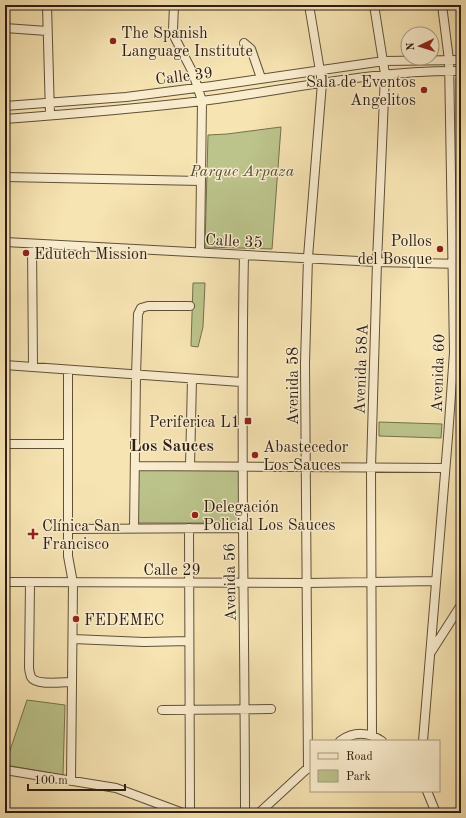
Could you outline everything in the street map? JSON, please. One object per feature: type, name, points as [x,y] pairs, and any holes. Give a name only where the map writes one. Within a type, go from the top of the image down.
[{"type":"street","points":[[47,5],[50,115]]},
{"type":"street","points":[[174,5],[173,30],[175,38],[193,73],[202,101],[200,252]]},
{"type":"street","name":"Avenida 58","points":[[309,5],[322,83],[308,257],[305,362],[309,767]]},
{"type":"street","name":"Avenida 58A","points":[[372,735],[373,583],[371,467],[377,262],[385,74],[374,5]]},
{"type":"street","name":"Avenida 60","points":[[423,740],[445,468],[457,352],[452,264],[449,60],[442,5]]},
{"type":"street","points":[[5,28],[47,31]]},
{"type":"street","points":[[244,43],[251,49],[261,78]]},
{"type":"street","name":"Calle 39","points":[[5,106],[198,88],[320,69],[384,61],[461,60]]},
{"type":"street","name":"Calle 39","points":[[5,119],[202,101],[385,74],[461,71]]},
{"type":"street","points":[[5,177],[201,181]]},
{"type":"street","name":"Calle 35","points":[[5,242],[308,257],[377,262],[461,264]]},
{"type":"street","points":[[32,244],[34,366]]},
{"type":"street","name":"Avenida 56","points":[[244,255],[241,382],[244,466],[243,582],[245,813]]},
{"type":"street","points":[[134,528],[138,314],[141,308],[148,306],[190,306]]},
{"type":"street","points":[[5,365],[241,382]]},
{"type":"street","points":[[68,370],[68,556],[73,583],[71,781]]},
{"type":"street","points":[[190,466],[192,379]]},
{"type":"street","points":[[5,444],[67,444]]},
{"type":"street","points":[[135,466],[445,468]]},
{"type":"street","points":[[189,528],[190,813]]},
{"type":"street","points":[[68,529],[243,528]]},
{"type":"street","name":"Calle 29","points":[[5,582],[373,583],[436,581]]},
{"type":"street","points":[[30,583],[29,667],[31,677],[34,680],[41,682],[72,682]]},
{"type":"street","points":[[429,656],[461,605]]},
{"type":"street","points":[[73,639],[189,641]]},
{"type":"street","points":[[162,710],[271,709]]},
{"type":"street","points":[[342,740],[353,735],[372,735],[380,740]]},
{"type":"street","points":[[259,813],[309,767]]},
{"type":"street","points":[[5,770],[116,788],[183,813]]},
{"type":"street","points":[[427,792],[436,813]]},
{"type":"green space","points":[[456,78],[461,78],[461,259],[457,259]]},
{"type":"green space","name":"Parque Arpaza","points":[[281,127],[272,249],[205,247],[208,135]]},
{"type":"green space","points":[[193,283],[205,283],[203,327],[198,347],[191,346]]},
{"type":"green space","points":[[379,422],[442,424],[441,438],[379,436]]},
{"type":"green space","points":[[138,470],[240,470],[240,523],[138,523]]},
{"type":"green space","points":[[27,700],[65,705],[63,775],[5,765]]},
{"type":"place","name":"The Spanish Language Institute","points":[[113,41]]},
{"type":"place","name":"Sala de Eventos Angelitos","points":[[424,90]]},
{"type":"place","name":"Pollos del Bosque","points":[[440,249]]},
{"type":"place","name":"Edutech Mission","points":[[26,253]]},
{"type":"place","name":"Periferica L1","points":[[248,421]]},
{"type":"place","name":"Abastecedor Los Sauces","points":[[255,455]]},
{"type":"place","name":"Delegación Policial Los Sauces","points":[[195,515]]},
{"type":"place","name":"Clínica San Francisco","points":[[33,534]]},
{"type":"place","name":"FEDEMEC","points":[[76,619]]},
{"type":"district","name":"Los Sauces","points":[[172,445]]}]
